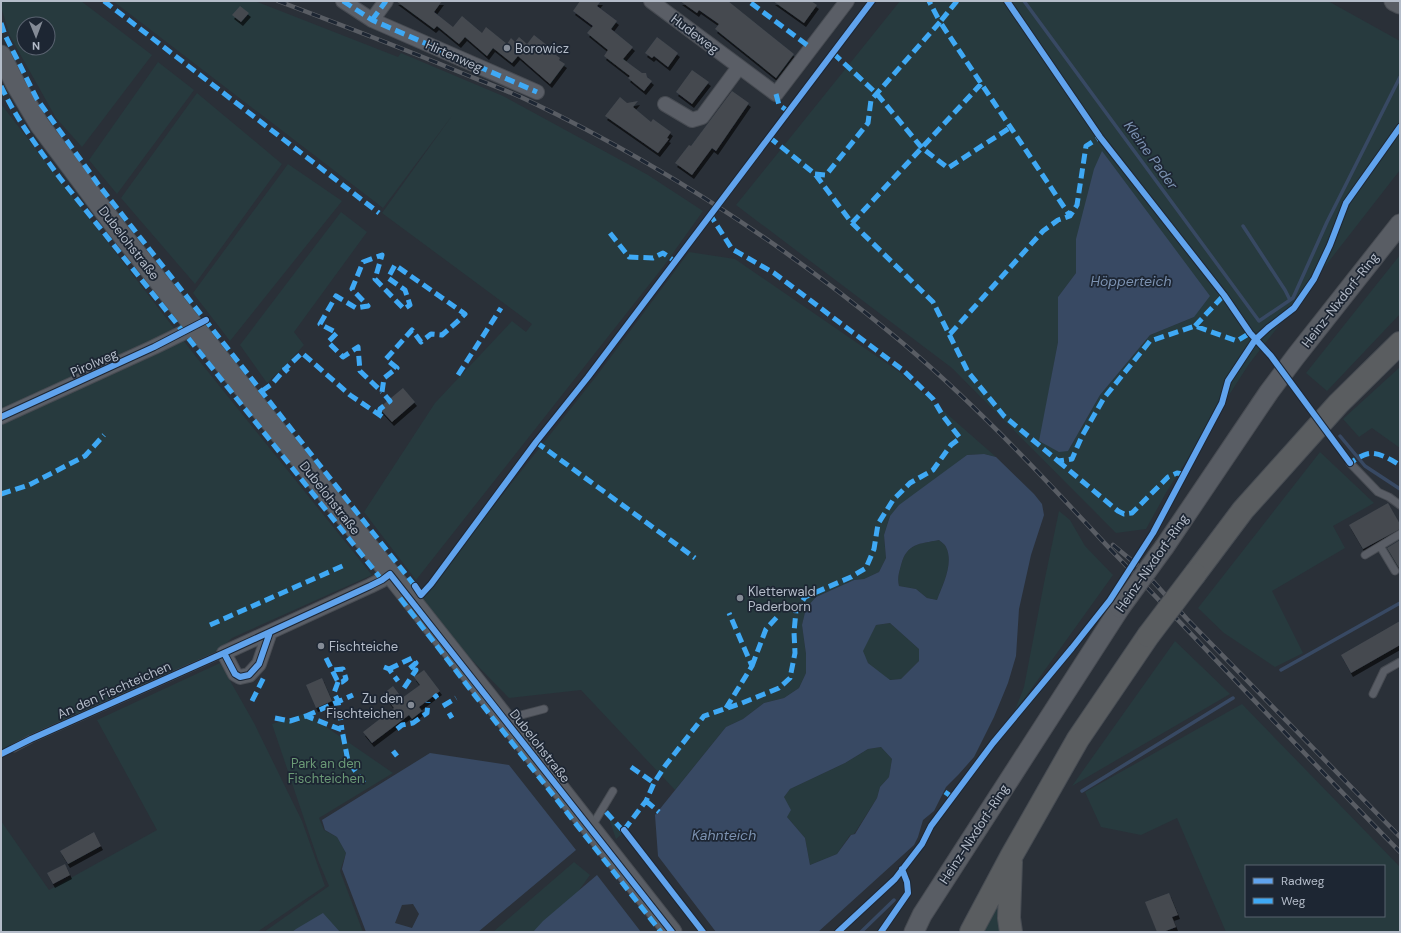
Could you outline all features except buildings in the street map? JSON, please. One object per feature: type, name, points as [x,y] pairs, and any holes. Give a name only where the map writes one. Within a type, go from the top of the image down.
[{"type":"highway","points":[[971,932],[1012,855],[1078,739],[1148,636],[1243,510],[1338,404],[1400,343]]},
{"type":"highway","points":[[1011,932],[1009,918],[1012,855]]},
{"type":"main road","points":[[1394,1],[1400,4]]},
{"type":"main road","name":"Dubelohstraße","points":[[1,55],[16,85],[39,124],[115,226],[672,932]]},
{"type":"main road","name":"Heinz-Nixdorf-Ring","points":[[914,932],[922,915],[1120,608],[1165,546],[1269,392],[1400,224]]},
{"type":"main road","name":"Heinz-Nixdorf-Ring","points":[[906,932],[922,915]]},
{"type":"street","name":"Hirtenweg","points":[[343,1],[372,20],[537,92]]},
{"type":"street","points":[[372,20],[386,1]]},
{"type":"street","name":"Hudeweg","points":[[651,1],[776,94],[847,1]]},
{"type":"street","points":[[665,104],[692,120],[702,117],[738,67]]},
{"type":"street","name":"Pirolweg","points":[[1,417],[195,327]]},
{"type":"street","name":"An den Fischteichen","points":[[224,653],[370,586],[390,574]]},
{"type":"street","points":[[224,653],[235,674],[240,677],[249,675],[259,664],[270,632]]},
{"type":"lane","points":[[1350,463],[1378,492],[1389,497],[1400,505]]},
{"type":"lane","points":[[1365,555],[1400,534]]},
{"type":"lane","points":[[1380,546],[1394,571]]},
{"type":"lane","name":"An den Fischteichen","points":[[14,748],[224,653]]},
{"type":"lane","points":[[1373,694],[1384,671],[1400,662]]},
{"type":"lane","points":[[505,719],[544,709]]},
{"type":"lane","points":[[591,828],[612,791]]},
{"type":"green space","points":[[1,1],[81,1],[152,55],[82,147],[56,118],[21,56],[56,56],[56,16],[16,16],[16,47],[10,36],[1,7]]},
{"type":"green space","points":[[113,1],[255,1],[398,57],[401,53],[503,96],[648,175],[703,211],[663,267],[416,580],[364,512],[435,403],[512,321],[526,332],[532,324],[382,213],[454,113],[383,208]]},
{"type":"green space","points":[[900,1],[1328,1],[1400,41],[1400,170],[1249,364],[1167,491],[1146,529],[1116,533],[952,368],[736,205]],"holes":[[[1076,273],[1194,317],[1150,335],[1100,395],[1068,451],[1040,441],[1058,342],[1058,297]]]},
{"type":"green space","points":[[158,62],[194,90],[117,194],[89,160]]},
{"type":"green space","points":[[197,93],[282,164],[195,284],[121,198]]},
{"type":"green space","points":[[1,104],[197,358],[372,575],[232,638],[213,656],[1,750]]},
{"type":"green space","points":[[288,164],[342,201],[230,341],[193,293]]},
{"type":"green space","points":[[341,212],[367,232],[294,332],[304,345],[267,383],[240,345]]},
{"type":"green space","points":[[689,252],[735,259],[898,371],[996,457],[984,454],[967,455],[890,516],[884,535],[886,558],[879,572],[864,579],[854,580],[816,597],[806,608],[802,625],[806,654],[806,673],[799,688],[784,698],[764,703],[743,719],[726,727],[675,790],[581,690],[509,698],[467,655],[420,599],[598,374]]},
{"type":"green space","points":[[1400,255],[1400,314],[1327,391],[1306,373]]},
{"type":"green space","points":[[1400,367],[1400,448],[1372,428],[1359,437],[1343,419]]},
{"type":"green space","points":[[1320,452],[1374,503],[1333,526],[1345,548],[1272,591],[1303,653],[1275,667],[1224,633],[1198,608]]},
{"type":"green space","points":[[1059,511],[1070,520],[1085,546],[1113,575],[1014,713],[1024,687]]},
{"type":"green space","points":[[939,540],[945,546],[949,560],[947,574],[937,600],[927,598],[916,589],[899,586],[898,580],[901,565],[910,548],[925,542]]},
{"type":"green space","points":[[890,623],[919,649],[919,661],[901,679],[889,680],[868,663],[862,651],[876,625]]},
{"type":"green space","points":[[1175,641],[1230,694],[1072,786]]},
{"type":"green space","points":[[220,663],[254,723],[302,821],[325,886],[257,932],[1,932],[1,821],[49,890],[157,830],[97,720]]},
{"type":"green space","points":[[1242,704],[1400,867],[1400,932],[1226,932],[1177,818],[1141,835],[1101,827],[1085,792]]},
{"type":"green space","name":"Park an den Fischteichen","points":[[306,713],[393,773],[319,818],[324,830],[337,837],[346,853],[340,871],[363,932],[264,932],[329,886],[318,860],[272,724]]},
{"type":"green space","points":[[881,747],[892,759],[889,777],[880,787],[877,798],[854,834],[850,835],[837,854],[810,865],[805,838],[787,817],[784,797],[790,789],[845,763],[868,749]]},
{"type":"green space","points":[[611,819],[622,834],[616,839],[610,821]]},
{"type":"green space","points":[[574,862],[590,875],[549,932],[493,932]]},
{"type":"green space","points":[[1000,899],[1004,932],[982,932]]},
{"type":"water","name":"Höpperteich","points":[[1102,151],[1210,296],[1194,317],[1150,335],[1100,395],[1068,451],[1059,452],[1039,441],[1058,342],[1058,297],[1076,273],[1076,239],[1094,169]]},
{"type":"water","name":"Kahnteich","points":[[984,454],[996,457],[1034,494],[1042,504],[1044,515],[1031,555],[1019,609],[1016,656],[1008,683],[994,717],[974,757],[946,787],[934,811],[923,820],[914,845],[818,932],[716,932],[658,856],[655,815],[726,727],[743,719],[764,703],[784,698],[799,688],[806,673],[806,654],[802,625],[806,608],[816,597],[854,580],[864,579],[879,572],[886,558],[884,535],[890,516],[899,505],[967,455]],"holes":[[[939,540],[944,544],[949,560],[947,574],[937,600],[927,598],[916,589],[899,586],[898,580],[901,565],[910,548],[925,542]],[[890,623],[919,649],[919,661],[901,679],[890,680],[868,663],[863,651],[876,625]],[[881,747],[892,759],[889,777],[880,787],[877,798],[855,834],[851,835],[837,854],[810,865],[805,838],[787,817],[791,810],[784,797],[790,789],[845,763],[868,749]]]},
{"type":"water","points":[[430,753],[509,765],[576,850],[478,932],[366,932],[342,869],[346,853],[337,837],[325,830],[322,820]],"holes":[[[413,904],[419,914],[412,928],[395,923],[402,905]]]},
{"type":"water","points":[[597,875],[641,932],[533,932],[543,921]]},
{"type":"water","points":[[323,913],[340,932],[292,932],[296,929]]},
{"type":"waterway","name":"Kleine Pader","points":[[1024,1],[1259,321],[1293,298],[1327,222],[1400,77]]},
{"type":"waterway","points":[[1243,226],[1290,300]]},
{"type":"waterway","name":"Kleine Pader","points":[[1340,436],[1365,466],[1400,489]]},
{"type":"waterway","points":[[1281,670],[1400,603]]},
{"type":"waterway","points":[[1082,791],[1233,698]]},
{"type":"waterway","points":[[861,932],[894,900]]},
{"type":"railway","points":[[278,1],[507,91],[574,123],[669,176],[716,205],[806,268],[850,301],[922,360],[1006,439],[1400,852]]},
{"type":"railway","points":[[1113,545],[1142,569],[1187,619],[1400,837]]},
{"type":"marked path","points":[[104,1],[379,213]]},
{"type":"marked path","points":[[343,1],[372,20],[537,92]]},
{"type":"marked path","points":[[372,20],[386,1]]},
{"type":"marked path","points":[[815,174],[826,175],[868,123],[871,100],[940,22],[929,1]]},
{"type":"marked path","points":[[957,1],[940,22],[1070,216]]},
{"type":"marked path","points":[[751,3],[811,48]]},
{"type":"marked path","points":[[1,23],[5,35],[37,99],[98,184],[415,586],[418,586]]},
{"type":"marked path","points":[[833,53],[877,94],[922,148],[948,168],[1011,127]]},
{"type":"marked path","points":[[852,223],[981,84]]},
{"type":"marked path","points":[[1,86],[21,122],[60,178],[382,580]]},
{"type":"marked path","points":[[776,94],[779,105],[788,111]]},
{"type":"marked path","points":[[769,137],[815,174],[852,223],[933,302],[968,372],[1004,416],[1058,461],[1072,459],[1082,436],[1104,398],[1150,341],[1195,326],[1237,341],[1250,333]]},
{"type":"marked path","points":[[950,334],[1043,231],[1058,220],[1070,216],[1077,205],[1086,146],[1100,137]]},
{"type":"marked path","points":[[624,830],[646,801],[654,783],[665,766],[704,716],[779,688],[790,678],[795,653],[794,632],[796,611],[805,597],[851,577],[866,568],[874,549],[878,524],[893,500],[910,483],[933,470],[951,445],[960,438],[943,416],[933,399],[904,371],[774,273],[732,249],[711,216]]},
{"type":"marked path","points":[[610,233],[629,257],[653,258],[663,253],[676,262]]},
{"type":"marked path","points":[[379,414],[380,409],[390,401],[382,392],[384,378],[397,368],[386,359],[412,330],[421,342],[431,334],[442,335],[465,314],[395,265],[388,278],[405,290],[410,305],[404,309],[375,279],[382,255],[363,262],[352,289],[368,306],[356,308],[336,296],[320,324],[337,333],[328,342],[343,357],[358,347],[360,371],[382,392]]},
{"type":"marked path","points":[[1195,326],[1224,295]]},
{"type":"marked path","points":[[458,375],[501,308]]},
{"type":"marked path","points":[[288,372],[285,369],[302,353],[350,395],[384,418]]},
{"type":"marked path","points":[[262,391],[272,384],[285,369],[284,367]]},
{"type":"marked path","points":[[1,494],[29,485],[85,456],[104,435]]},
{"type":"marked path","points":[[536,442],[695,558]]},
{"type":"marked path","points":[[1348,460],[1350,463],[1371,453],[1384,456],[1400,465]]},
{"type":"marked path","points":[[1058,461],[1118,511],[1124,514],[1132,513],[1168,477],[1177,473],[1183,474]]},
{"type":"marked path","points":[[210,625],[347,564]]},
{"type":"marked path","points":[[400,598],[661,932]]},
{"type":"marked path","points":[[726,708],[752,666],[729,613]]},
{"type":"marked path","points":[[752,666],[766,629],[778,616]]},
{"type":"marked path","points":[[326,658],[338,682],[342,682],[346,679],[343,669],[333,670]]},
{"type":"marked path","points":[[389,669],[412,658],[416,663],[409,669],[416,670],[404,688]]},
{"type":"marked path","points":[[384,667],[389,669],[398,681]]},
{"type":"marked path","points":[[252,701],[264,677]]},
{"type":"marked path","points":[[338,682],[334,693],[338,701],[342,730]]},
{"type":"marked path","points":[[306,716],[353,695]]},
{"type":"marked path","points":[[434,698],[436,696],[437,698]]},
{"type":"marked path","points":[[443,706],[456,698]]},
{"type":"marked path","points":[[397,729],[402,725],[413,723],[427,713],[428,702]]},
{"type":"marked path","points":[[449,713],[452,718]]},
{"type":"marked path","points":[[275,718],[290,721],[306,716],[342,730],[348,761],[364,783]]},
{"type":"marked path","points":[[393,751],[397,756]]},
{"type":"marked path","points":[[631,767],[654,783]]},
{"type":"marked path","points":[[945,792],[952,797]]},
{"type":"marked path","points":[[646,801],[659,812]]},
{"type":"marked path","points":[[606,812],[625,833]]},
{"type":"cycle path","points":[[415,586],[421,595],[431,584],[536,442],[588,377],[872,1]]},
{"type":"cycle path","points":[[1007,1],[1100,137],[1224,295],[1250,333],[1271,356],[1350,463]]},
{"type":"cycle path","points":[[838,932],[895,879],[922,844],[931,826],[993,743],[1110,600],[1153,533],[1222,403],[1228,381],[1255,340],[1294,308],[1314,279],[1330,245],[1346,203],[1400,127]]},
{"type":"cycle path","points":[[1,417],[154,347],[206,320]]},
{"type":"cycle path","points":[[1,754],[31,739],[370,586],[390,574],[672,932]]},
{"type":"cycle path","points":[[224,653],[235,674],[240,677],[249,675],[259,664],[270,632]]},
{"type":"cycle path","points":[[624,830],[703,932]]},
{"type":"cycle path","points":[[881,932],[908,893],[907,882],[902,869]]},
{"type":"place","name":"Borowicz","points":[[507,48]]},
{"type":"place","name":"Kletterwald Paderborn","points":[[740,598]]},
{"type":"place","name":"Fischteiche","points":[[321,646]]},
{"type":"place","name":"Zu den Fischteichen","points":[[411,705]]}]
